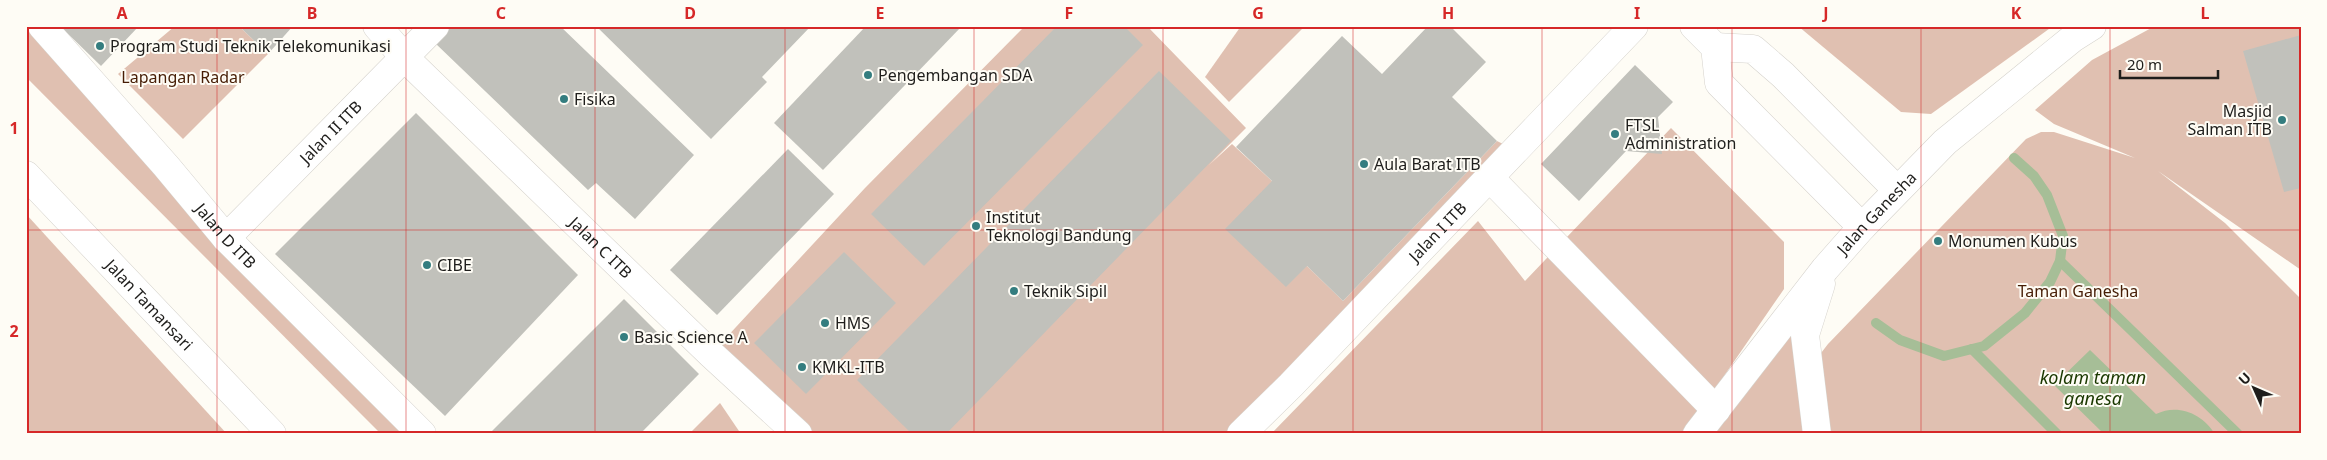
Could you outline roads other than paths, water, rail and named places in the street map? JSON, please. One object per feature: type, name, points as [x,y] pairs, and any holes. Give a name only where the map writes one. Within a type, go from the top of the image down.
[{"type":"street","name":"Jalan D ITB","points":[[42,26],[166,166],[226,238],[422,434]]},
{"type":"street","name":"Jalan C ITB","points":[[377,26],[406,58],[691,335],[798,434]]},
{"type":"street","name":"Jalan II ITB","points":[[226,238],[406,58],[435,26]]},
{"type":"street","name":"Jalan I ITB","points":[[1241,434],[1291,385],[1634,26]]},
{"type":"street","points":[[1694,26],[1714,47],[1719,83],[1862,227]]},
{"type":"street","name":"Jalan Ganesha","points":[[1697,434],[1825,268],[1897,190],[1946,142],[2073,38],[2092,26]]},
{"type":"street","points":[[1714,47],[1754,49],[1783,75],[1897,190]]},
{"type":"street","name":"Jalan Tamansari","points":[[26,175],[272,434]]},
{"type":"street","points":[[1490,178],[1716,410]]},
{"type":"street","points":[[1817,434],[1806,335],[1825,268]]},
{"type":"water","name":"kolam taman ganesa","points":[[2090,350],[2156,414],[2173,410],[2189,412],[2204,421],[2215,434],[2104,434],[2054,385]]},
{"type":"waterway","points":[[1876,323],[1900,340],[1944,356],[1984,346],[2025,313],[2050,282],[2060,261],[2063,236],[2047,195],[2034,176],[2014,158]]},
{"type":"waterway","points":[[2060,261],[2238,434]]},
{"type":"waterway","points":[[1972,349],[2057,434]]},
{"type":"place","name":"Program Studi Teknik Telekomunikasi","points":[[100,46]]},
{"type":"place","name":"Pengembangan SDA","points":[[868,75]]},
{"type":"place","name":"Fisika","points":[[564,99]]},
{"type":"place","name":"Masjid Salman ITB","points":[[2282,120]]},
{"type":"place","name":"FTSL Administration","points":[[1615,134]]},
{"type":"place","name":"Aula Barat ITB","points":[[1364,164]]},
{"type":"place","name":"Institut Teknologi Bandung","points":[[976,226]]},
{"type":"place","name":"Monumen Kubus","points":[[1938,241]]},
{"type":"place","name":"CIBE","points":[[427,265]]},
{"type":"place","name":"Teknik Sipil","points":[[1014,291]]},
{"type":"place","name":"HMS","points":[[825,323]]},
{"type":"place","name":"Basic Science A","points":[[624,337]]},
{"type":"place","name":"KMKL-ITB","points":[[802,367]]},
{"type":"park label","name":"Lapangan Radar","points":[[183,77]]},
{"type":"park label","name":"Taman Ganesha","points":[[2078,291]]}]
